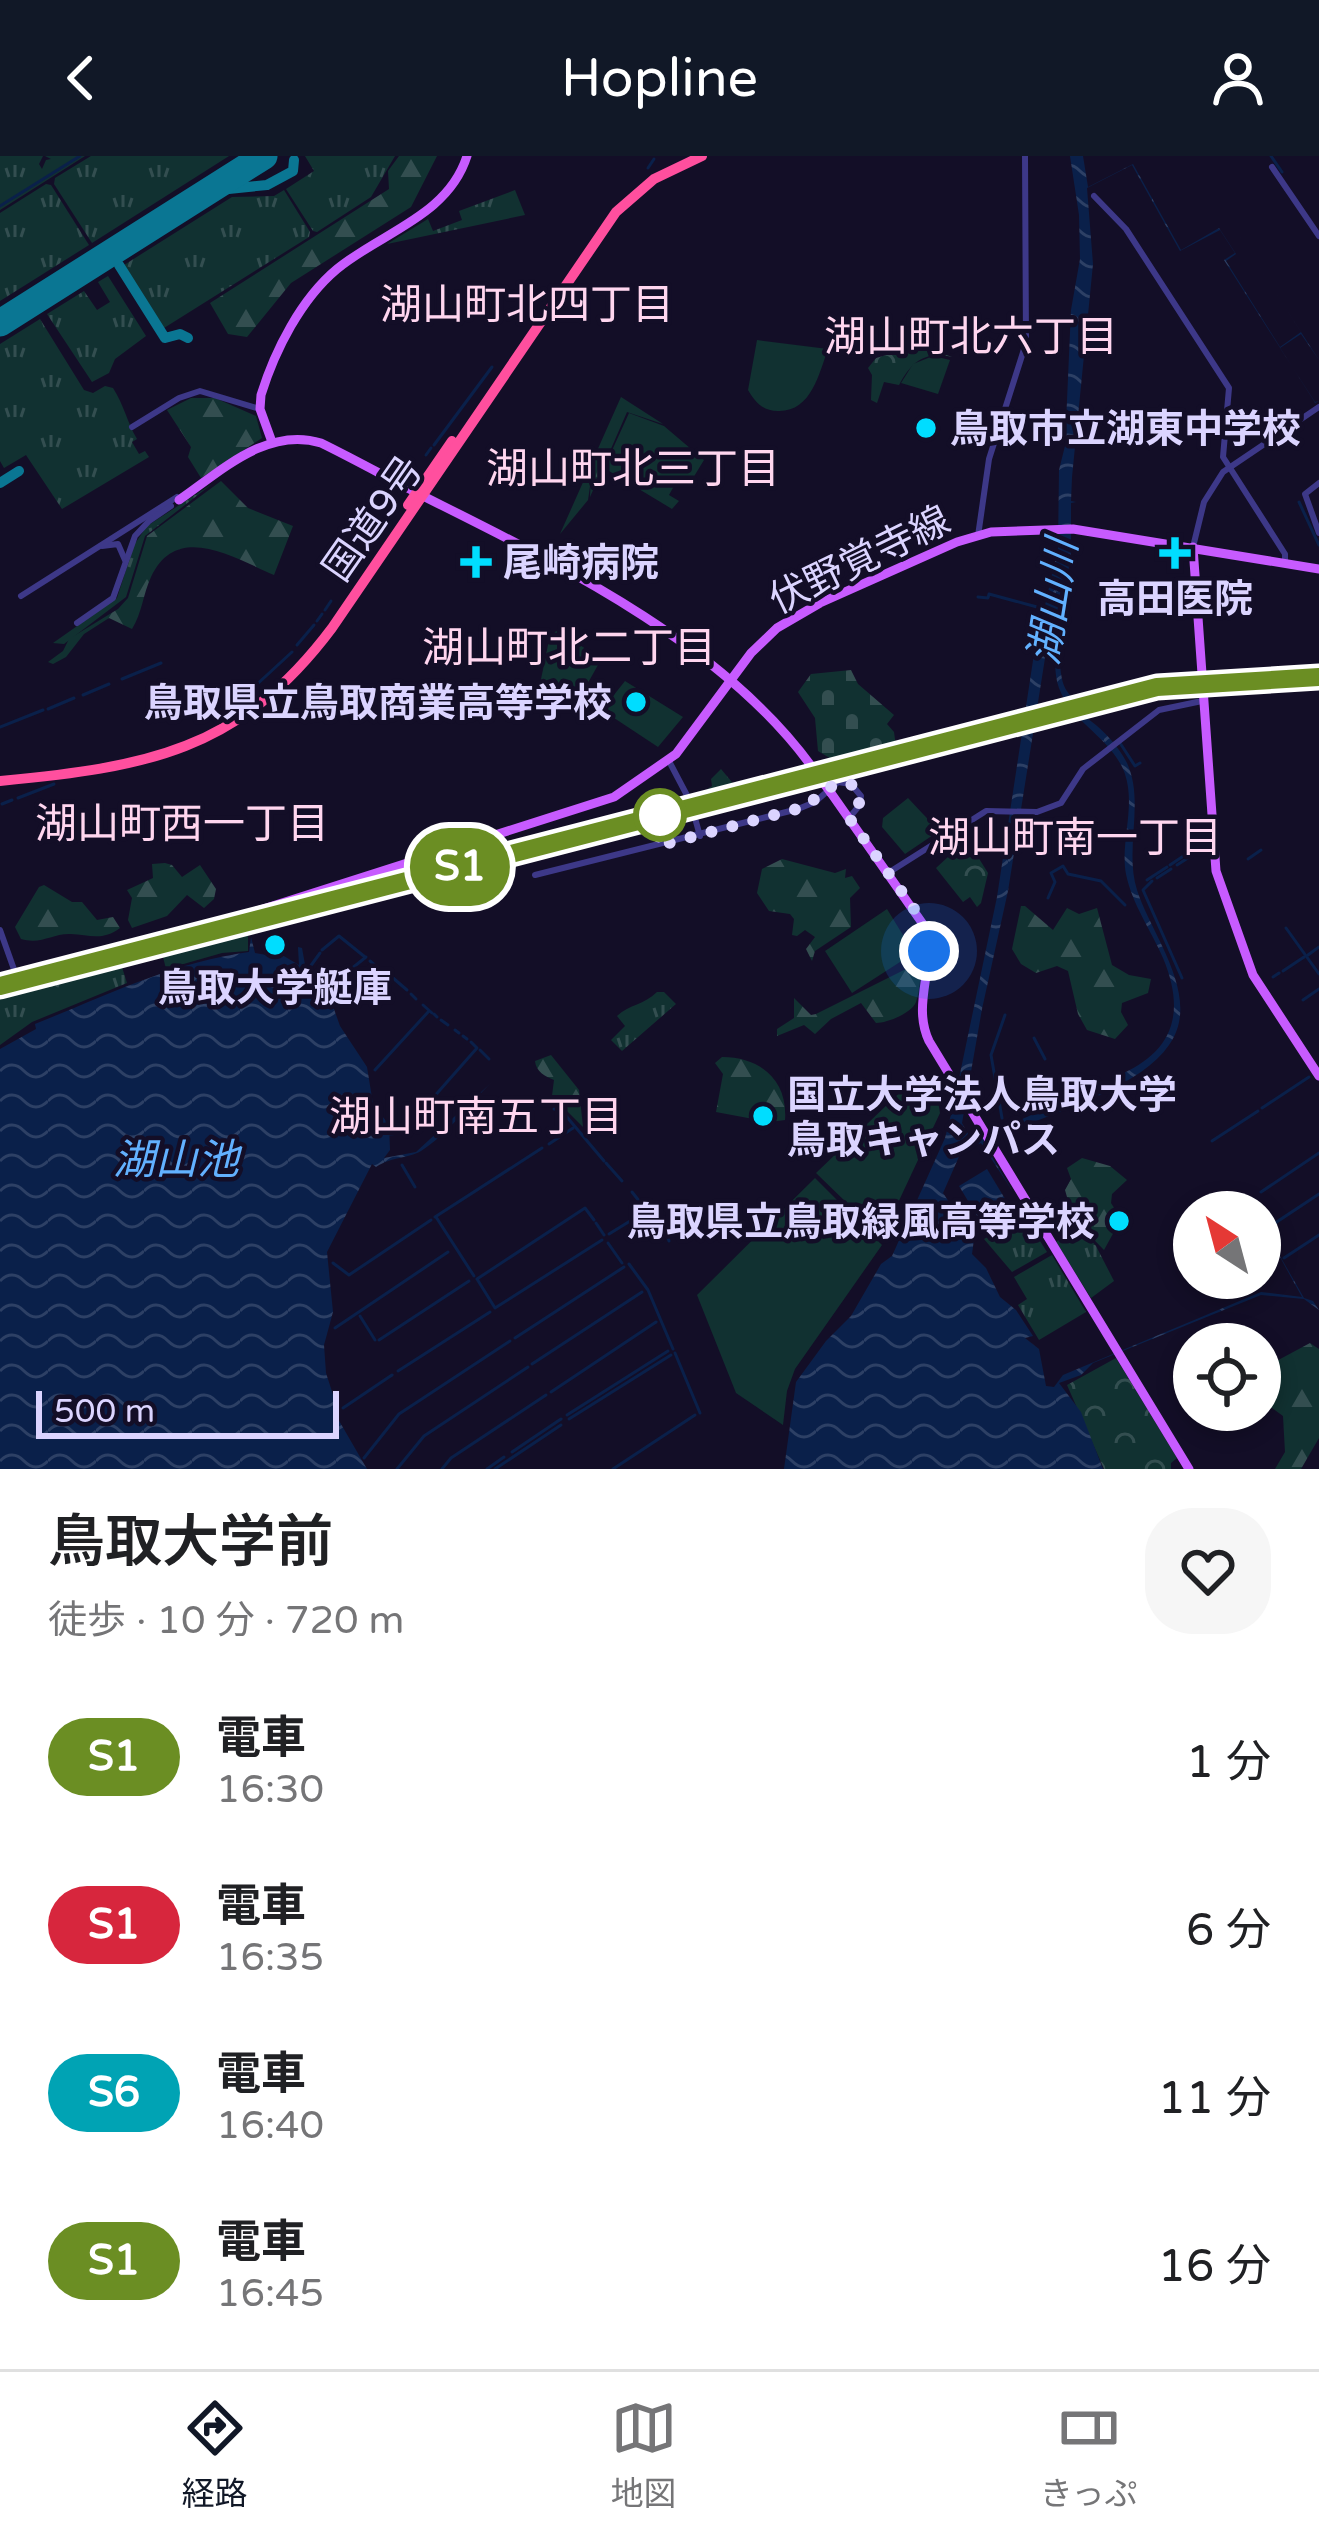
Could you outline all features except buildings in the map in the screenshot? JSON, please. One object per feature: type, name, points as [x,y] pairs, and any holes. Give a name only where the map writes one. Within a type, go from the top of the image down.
[{"type":"highway","name":"国道9号","points":[[0,778],[148,760],[220,736],[268,698],[308,659],[612,209],[641,182],[688,156]]},
{"type":"highway","name":"国道9号","points":[[0,778],[136,756],[184,741],[236,714],[271,688],[304,653],[420,494],[616,212],[654,179],[702,156]]},
{"type":"main road","points":[[272,442],[260,409],[266,380],[312,295],[352,258],[437,204],[458,178],[467,156]]},
{"type":"main road","points":[[178,499],[272,442],[316,442],[573,573],[670,636],[774,721],[889,873],[927,934],[922,1024],[1189,1469]]},
{"type":"main road","name":"伏野覚寺線","points":[[0,978],[232,919],[614,797],[668,761],[762,640],[797,615],[956,542],[1073,529],[1319,569]]},
{"type":"main road","points":[[1192,548],[1216,871],[1253,975],[1319,1076]]},
{"type":"street","points":[[978,536],[989,459],[1026,343],[1025,156]]},
{"type":"street","points":[[1272,166],[1319,236]]},
{"type":"street","points":[[1094,196],[1126,229],[1229,388],[1231,402],[1222,448],[1228,467],[1285,554],[1284,566]]},
{"type":"street","points":[[132,427],[178,398],[200,392],[260,409]]},
{"type":"street","points":[[1192,548],[1204,502],[1228,467],[1319,407]]},
{"type":"street","points":[[1319,483],[1305,494],[1319,533]]},
{"type":"street","points":[[21,596],[178,499]]},
{"type":"street","points":[[77,623],[114,596],[142,527],[178,499]]},
{"type":"street","points":[[86,553],[116,543],[124,550],[125,563]]},
{"type":"street","points":[[889,873],[980,813],[1045,810],[1061,802],[1083,769],[1165,707],[1202,701]]},
{"type":"street","points":[[668,761],[692,807],[700,836]]},
{"type":"street","points":[[536,875],[804,807],[838,782],[851,784],[861,796],[860,806],[849,818]]},
{"type":"street","points":[[0,991],[427,880],[438,881]]},
{"type":"street","points":[[0,930],[16,975]]},
{"type":"green space","points":[[0,156],[43,156],[42,169],[51,159],[45,156],[85,156],[0,210]]},
{"type":"green space","points":[[91,156],[229,156],[92,243],[54,184],[55,178]]},
{"type":"green space","points":[[305,156],[395,156],[371,197],[317,232],[286,189],[314,171]]},
{"type":"green space","points":[[399,156],[437,156],[411,207],[291,283],[247,337],[228,334],[210,303],[389,189],[388,171]]},
{"type":"green space","points":[[46,184],[89,245],[0,301],[0,213]]},
{"type":"green space","points":[[284,190],[309,237],[164,328],[124,265],[232,197],[274,196]]},
{"type":"green space","points":[[515,190],[525,215],[387,244],[428,219],[433,231],[462,220],[459,211]]},
{"type":"green space","points":[[108,276],[146,336],[115,359],[109,373],[92,382],[47,314],[84,291],[97,310],[110,302],[98,282]]},
{"type":"green space","points":[[40,319],[84,390],[93,393],[105,386],[113,388],[137,439],[132,442],[139,454],[145,451],[149,457],[62,509],[26,455],[4,468],[0,461],[0,344]]},
{"type":"green space","points":[[902,339],[952,357],[934,355],[920,360],[899,385],[884,382],[877,403],[871,400],[868,368],[876,358],[897,352]]},
{"type":"green space","points":[[757,340],[828,349],[812,390],[789,410],[773,411],[760,405],[748,390]]},
{"type":"green space","points":[[933,356],[950,360],[938,394],[901,383],[913,364]]},
{"type":"green space","points":[[621,397],[663,424],[627,412],[590,497],[591,479],[588,500],[560,534]]},
{"type":"green space","points":[[191,398],[215,398],[256,416],[262,438],[201,478],[188,457],[191,447],[167,410]]},
{"type":"green space","points":[[629,413],[664,426],[704,460],[690,483],[679,477],[669,495],[679,501],[672,509],[604,468]]},
{"type":"green space","points":[[221,481],[248,508],[293,526],[274,575],[224,553],[191,547],[176,551],[162,560],[151,577],[132,629],[109,618],[84,634],[66,657],[48,662],[63,651],[69,639],[128,598],[147,536]]},
{"type":"green space","points":[[212,484],[145,536],[126,597],[64,644],[53,643],[117,598],[134,545],[147,526]]},
{"type":"green space","points":[[556,631],[598,656],[598,665],[575,706],[540,684],[549,640]]},
{"type":"green space","points":[[851,670],[858,684],[894,715],[887,724],[894,732],[896,747],[833,760],[818,751],[815,718],[798,692],[811,674]]},
{"type":"green space","points":[[625,681],[683,717],[658,747],[602,710]]},
{"type":"green space","points":[[721,769],[736,787],[807,769],[811,774],[695,803],[695,797],[712,786],[711,779]]},
{"type":"green space","points":[[908,798],[939,831],[905,854],[882,827],[883,818]]},
{"type":"green space","points":[[949,856],[978,857],[988,873],[977,907],[970,897],[963,902],[936,868]]},
{"type":"green space","points":[[782,859],[835,873],[846,869],[845,878],[852,876],[860,888],[850,898],[851,927],[815,951],[812,961],[806,949],[815,937],[805,930],[792,935],[790,914],[769,911],[757,893],[762,869]]},
{"type":"green space","points":[[165,863],[182,877],[200,865],[216,889],[214,899],[204,908],[187,895],[167,916],[132,928],[128,920],[132,898],[127,890],[153,878],[152,864]]},
{"type":"green space","points":[[44,885],[72,902],[82,902],[97,920],[113,917],[120,928],[102,936],[21,939],[15,927]]},
{"type":"green space","points":[[1021,906],[1053,930],[1067,908],[1079,914],[1097,908],[1112,965],[1129,975],[1151,979],[1148,993],[1122,1003],[1128,1025],[1115,1039],[1087,1030],[1078,1014],[1068,971],[1057,966],[1036,973],[1021,964],[1012,949]]},
{"type":"green space","points":[[887,909],[914,953],[852,993],[825,951]]},
{"type":"green space","points":[[248,930],[248,951],[222,953],[166,969],[162,953]]},
{"type":"green space","points":[[918,932],[920,977],[910,1010],[876,1023],[861,1003],[815,1034],[804,1025],[777,1036],[777,1029],[794,1018],[794,998],[811,1015],[816,1014],[908,968]]},
{"type":"green space","points":[[121,964],[127,983],[32,1022],[0,1045],[0,995]]},
{"type":"green space","points":[[664,992],[676,1004],[622,1051],[611,1040],[625,1026],[617,1016]]},
{"type":"green space","points":[[551,1055],[579,1090],[583,1127],[552,1096],[554,1080],[537,1068],[535,1061]]},
{"type":"green space","points":[[722,1057],[749,1061],[769,1074],[782,1094],[785,1120],[770,1122],[716,1112],[723,1074],[715,1063]]},
{"type":"green space","points":[[915,1078],[938,1101],[940,1113],[882,1237],[816,1173]]},
{"type":"green space","points":[[1082,1158],[1110,1166],[1127,1180],[1112,1194],[1111,1203],[1121,1219],[1104,1250],[1073,1218],[1065,1190],[1071,1179],[1067,1168]]},
{"type":"green space","points":[[815,1178],[882,1245],[795,1369],[783,1425],[736,1393],[697,1295]]},
{"type":"green space","points":[[1024,1216],[1047,1252],[1012,1272],[984,1239]]},
{"type":"green space","points":[[1078,1226],[1096,1246],[1114,1281],[1091,1298],[1056,1242]]},
{"type":"green space","points":[[1052,1255],[1086,1312],[1039,1340],[1018,1305],[1027,1299],[1014,1277]]},
{"type":"green space","points":[[1310,1343],[1319,1349],[1319,1438],[1301,1469],[1275,1469],[1285,1452],[1281,1359]]},
{"type":"green space","points":[[1116,1358],[1177,1458],[1171,1469],[1104,1469],[1067,1385]]},
{"type":"water","name":"湖山川","points":[[1070,156],[1083,156],[1088,187],[1133,164],[1181,250],[1219,228],[1236,254],[1226,261],[1280,347],[1301,332],[1319,360],[1301,334],[1280,348],[1224,260],[1235,253],[1220,230],[1180,251],[1132,165],[1087,188],[1093,264],[1072,477],[1071,501],[1076,502],[1071,503],[1061,670],[1077,712],[1112,741],[1132,778],[1134,874],[1178,987],[1178,1026],[1154,1062],[1133,1077],[983,1142],[1013,1192],[981,1143],[961,1152],[943,1193],[974,1239],[972,1254],[1033,1336],[1025,1338],[1039,1349],[1046,1386],[1054,1387],[1063,1375],[1173,1331],[1093,1363],[1081,1375],[1059,1383],[1081,1412],[1103,1469],[784,1469],[796,1382],[851,1316],[881,1264],[892,1256],[945,1138],[953,1107],[997,897],[1034,654],[1058,548],[1071,310],[1080,259]],"holes":[[[1057,624],[1056,672],[1065,700],[1111,751],[1125,774],[1129,799],[1126,874],[1171,980],[1173,1017],[1160,1046],[1102,1089],[1093,1088],[972,1141],[962,1123],[1008,891],[1049,633]]]},
{"type":"water","name":"湖山池","points":[[251,937],[255,953],[272,956],[277,952],[299,965],[298,947],[302,948],[307,976],[329,995],[340,1026],[367,1067],[373,1104],[389,1125],[390,1150],[384,1158],[416,1152],[492,1082],[421,1151],[376,1167],[372,1164],[327,1252],[333,1312],[324,1345],[326,1373],[334,1412],[367,1469],[0,1469],[0,1049],[36,1029],[35,1024],[140,981],[249,952]]},
{"type":"water","points":[[987,1169],[1013,1212],[985,1229],[959,1186]]},
{"type":"water","points":[[1281,1258],[1304,1298],[1319,1310],[1304,1299],[1281,1297],[1302,1297]]},
{"type":"water","points":[[1244,1299],[1251,1299],[1192,1323],[1187,1323]]},
{"type":"waterway","points":[[0,206],[80,156]]},
{"type":"waterway","points":[[1271,156],[1282,172]]},
{"type":"waterway","points":[[648,168],[654,159]]},
{"type":"waterway","points":[[434,445],[492,367]]},
{"type":"waterway","points":[[426,455],[431,448]]},
{"type":"waterway","points":[[1299,502],[1319,545]]},
{"type":"waterway","points":[[1149,580],[1150,591],[1163,590]]},
{"type":"waterway","name":"湖山川","points":[[978,597],[989,594],[1037,607]]},
{"type":"waterway","points":[[325,610],[331,601]]},
{"type":"waterway","points":[[317,621],[322,614]]},
{"type":"waterway","points":[[297,645],[314,625]]},
{"type":"waterway","points":[[222,709],[292,652]]},
{"type":"waterway","points":[[122,679],[161,663]]},
{"type":"waterway","points":[[1078,701],[1185,680]]},
{"type":"waterway","points":[[83,695],[109,684]]},
{"type":"waterway","points":[[48,709],[74,698]]},
{"type":"waterway","points":[[0,727],[43,710]]},
{"type":"waterway","points":[[1120,743],[1135,766],[1140,763]]},
{"type":"waterway","points":[[18,798],[54,784]]},
{"type":"waterway","points":[[2,804],[12,800]]},
{"type":"waterway","points":[[1189,853],[1209,840]]},
{"type":"waterway","points":[[1177,865],[1208,845]]},
{"type":"waterway","points":[[1248,859],[1261,850]]},
{"type":"waterway","points":[[1170,865],[1185,855]]},
{"type":"waterway","points":[[1048,898],[1055,882],[1051,873],[1063,866],[1068,874],[1101,881],[1125,905]]},
{"type":"waterway","points":[[1147,880],[1167,867]]},
{"type":"waterway","points":[[1157,878],[1171,869]]},
{"type":"waterway","points":[[1152,881],[1143,890],[1182,978]]},
{"type":"waterway","points":[[1286,928],[1319,974]]},
{"type":"waterway","points":[[322,950],[339,936],[365,957]]},
{"type":"waterway","points":[[1308,955],[1319,947]]},
{"type":"waterway","points":[[307,971],[320,953]]},
{"type":"waterway","points":[[325,990],[366,957]]},
{"type":"waterway","points":[[1283,971],[1304,957]]},
{"type":"waterway","points":[[370,961],[377,967]]},
{"type":"waterway","points":[[382,970],[387,974]]},
{"type":"waterway","points":[[1273,977],[1279,973]]},
{"type":"waterway","points":[[393,978],[407,990]]},
{"type":"waterway","points":[[1303,1000],[1319,989]]},
{"type":"waterway","points":[[411,994],[416,999]]},
{"type":"waterway","points":[[423,1005],[432,1013]]},
{"type":"waterway","points":[[375,1070],[429,1011]]},
{"type":"waterway","points":[[434,1014],[437,1017]]},
{"type":"waterway","points":[[1002,1118],[991,1055],[1005,1015]]},
{"type":"waterway","points":[[441,1020],[448,1025]]},
{"type":"waterway","points":[[455,1030],[459,1033]]},
{"type":"waterway","points":[[463,1036],[467,1039]]},
{"type":"waterway","points":[[1034,1038],[1045,1059]]},
{"type":"waterway","points":[[389,1134],[402,1133],[477,1048],[471,1042]]},
{"type":"waterway","points":[[480,1050],[489,1059]]},
{"type":"waterway","points":[[1262,1108],[1309,1077]]},
{"type":"waterway","points":[[554,1109],[561,1110],[604,1161]]},
{"type":"waterway","points":[[1212,1141],[1258,1111]]},
{"type":"waterway","points":[[549,1144],[573,1128]]},
{"type":"waterway","points":[[435,1217],[542,1148]]},
{"type":"waterway","points":[[1262,1191],[1319,1153]]},
{"type":"waterway","points":[[606,1163],[622,1181]]},
{"type":"waterway","points":[[402,1165],[415,1187]]},
{"type":"waterway","points":[[632,1192],[666,1235]]},
{"type":"waterway","points":[[1281,1219],[1319,1194]]},
{"type":"waterway","points":[[609,1234],[635,1218],[632,1213],[641,1206]]},
{"type":"waterway","points":[[594,1220],[585,1208],[477,1279],[495,1308],[602,1240]]},
{"type":"waterway","points":[[436,1217],[474,1276]]},
{"type":"waterway","points":[[333,1263],[349,1275],[431,1220]]},
{"type":"waterway","points":[[596,1223],[604,1235]]},
{"type":"waterway","points":[[1284,1258],[1319,1235]]},
{"type":"waterway","points":[[608,1243],[622,1263]]},
{"type":"waterway","points":[[335,1328],[448,1252]]},
{"type":"waterway","points":[[629,1264],[648,1290],[673,1349]]},
{"type":"waterway","points":[[515,1338],[624,1267]]},
{"type":"waterway","points":[[379,1340],[469,1281]]},
{"type":"waterway","points":[[532,1364],[642,1292]]},
{"type":"waterway","points":[[398,1371],[490,1312]]},
{"type":"waterway","points":[[360,1316],[375,1340]]},
{"type":"waterway","points":[[551,1392],[656,1322]]},
{"type":"waterway","points":[[364,1458],[399,1414],[510,1341]]},
{"type":"waterway","points":[[567,1415],[668,1351]]},
{"type":"waterway","points":[[675,1353],[700,1413]]},
{"type":"waterway","points":[[569,1419],[671,1355]]},
{"type":"waterway","points":[[397,1469],[424,1436],[528,1367]]},
{"type":"waterway","points":[[343,1408],[392,1375]]},
{"type":"waterway","points":[[442,1469],[451,1458],[546,1395]]},
{"type":"waterway","points":[[613,1469],[695,1415]]},
{"type":"waterway","points":[[512,1452],[561,1419]]},
{"type":"waterway","points":[[495,1469],[561,1425]]},
{"type":"waterway","points":[[487,1469],[504,1457]]},
{"type":"taxiway","points":[[209,191],[267,185],[293,171],[294,160]]},
{"type":"taxiway","points":[[119,265],[165,338],[180,334],[188,338]]},
{"type":"taxiway","points":[[0,483],[19,471]]},
{"type":"runway","points":[[0,323],[264,156]]},
{"type":"railway","points":[[0,986],[1157,687],[1319,677]]},
{"type":"train","name":"S1","points":[[0,986],[1157,687],[1319,677]]},
{"type":"place","name":"鳥取市立湖東中学校","points":[[926,428]]},
{"type":"place","name":"高田医院","points":[[1175,553]]},
{"type":"place","name":"尾崎病院","points":[[476,562]]},
{"type":"place","name":"鳥取県立鳥取商業高等学校","points":[[636,702]]},
{"type":"place","name":"鳥取大学艇庫","points":[[275,945]]},
{"type":"place","name":"国立大学法人鳥取大学 鳥取キャンパス","points":[[763,1116]]},
{"type":"place","name":"鳥取県立鳥取緑風高等学校","points":[[1119,1221]]},
{"type":"district","name":"湖山町北四丁目","points":[[527,304]]},
{"type":"district","name":"湖山町北六丁目","points":[[971,336]]},
{"type":"district","name":"湖山町北三丁目","points":[[633,468]]},
{"type":"district","name":"湖山町北二丁目","points":[[569,647]]},
{"type":"district","name":"湖山町西一丁目","points":[[182,823]]},
{"type":"district","name":"湖山町南一丁目","points":[[1075,837]]},
{"type":"district","name":"湖山町南五丁目","points":[[476,1116]]},
{"type":"route","points":[[660,815],[658,846],[804,807],[835,784],[851,784],[861,800],[849,818],[922,920],[929,951]]}]
